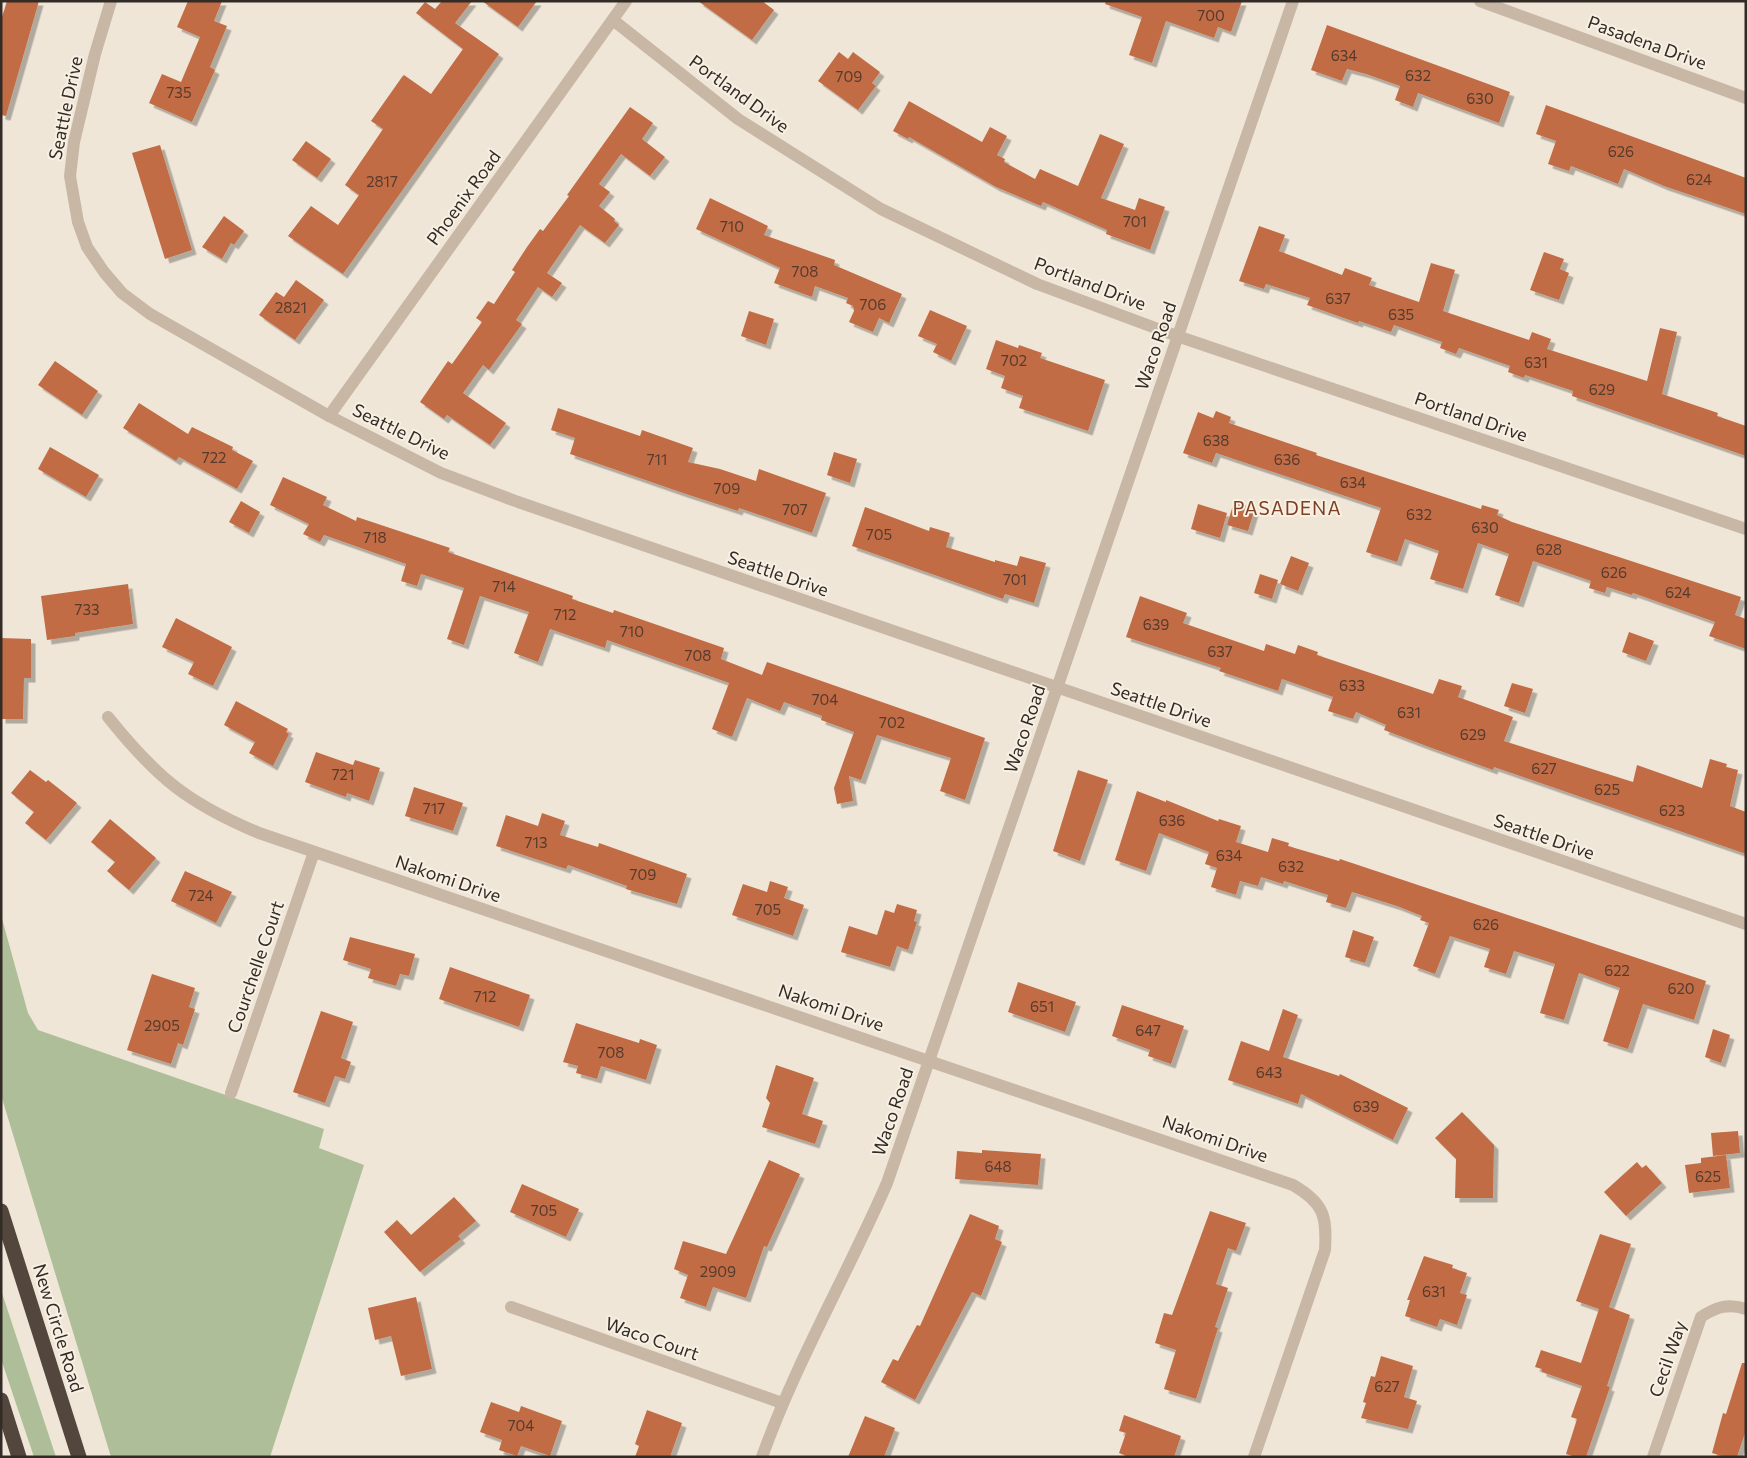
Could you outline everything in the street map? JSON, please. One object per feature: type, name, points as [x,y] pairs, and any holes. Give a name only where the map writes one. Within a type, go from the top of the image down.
[{"type":"highway","name":"New Circle Road","points":[[1,1211],[79,1457]]},
{"type":"highway","points":[[1,1400],[19,1457]]},
{"type":"street","name":"Seattle Drive","points":[[111,1],[95,54],[74,142],[70,176],[78,222],[87,246],[104,272],[122,293],[150,314],[329,416],[441,473],[518,502],[1746,924]]},
{"type":"street","name":"Phoenix Road","points":[[329,416],[626,1]]},
{"type":"street","name":"Waco Road","points":[[762,1457],[782,1403],[841,1284],[887,1183],[1293,1]]},
{"type":"street","name":"Pasadena Drive","points":[[1480,1],[1746,98]]},
{"type":"street","name":"Portland Drive","points":[[613,20],[738,120],[881,209],[1037,284],[1178,336],[1746,529]]},
{"type":"street","name":"Nakomi Drive","points":[[108,717],[150,766],[200,806],[259,833],[1294,1185],[1310,1194],[1318,1204],[1326,1224],[1325,1250],[1254,1457]]},
{"type":"street","name":"Courchelle Court","points":[[231,1093],[314,852]]},
{"type":"street","name":"Cecil Way","points":[[1653,1457],[1701,1317],[1721,1306],[1737,1306],[1746,1310]]},
{"type":"street","name":"Waco Court","points":[[511,1307],[782,1403]]},
{"type":"green space","points":[[1,915],[28,1013],[38,1030],[324,1129],[319,1148],[364,1165],[270,1457],[111,1457],[1,1095]]},
{"type":"green space","points":[[1,1290],[56,1457],[34,1457],[1,1359]]},
{"type":"building","points":[[7,1],[39,1],[6,116],[1,115],[1,20]]},
{"type":"building","points":[[188,1],[222,1],[214,21],[227,26],[210,67],[215,70],[192,122],[149,103],[162,74],[181,82],[200,37],[177,27]]},
{"type":"building","points":[[442,1],[472,1],[455,23],[499,54],[343,274],[288,236],[311,206],[338,225],[359,195],[345,185],[383,129],[371,121],[402,77],[404,75],[431,94],[463,49],[416,13],[425,2],[435,9]]},
{"type":"building","points":[[482,1],[537,1],[518,27]]},
{"type":"building","points":[[698,1],[762,1],[774,10],[752,40]]},
{"type":"building","points":[[1106,1],[1242,1],[1231,32],[1218,27],[1214,38],[1166,21],[1152,63],[1129,55],[1142,17],[1105,4]]},
{"type":"building","points":[[1327,25],[1510,92],[1499,123],[1418,93],[1413,107],[1395,100],[1400,86],[1366,74],[1347,69],[1342,81],[1311,70]]},
{"type":"building","points":[[839,52],[848,59],[853,52],[880,72],[872,83],[876,86],[858,110],[818,81]]},
{"type":"building","points":[[909,101],[982,142],[990,127],[1007,136],[997,155],[1005,159],[1004,162],[1035,179],[1040,169],[1078,186],[1100,134],[1124,144],[1101,198],[1135,210],[1139,198],[1165,207],[1150,250],[1106,234],[1107,230],[1043,202],[1041,206],[996,187],[909,137],[908,139],[893,131]]},
{"type":"building","points":[[1546,105],[1746,178],[1746,214],[1664,186],[1624,169],[1618,184],[1571,166],[1569,171],[1548,164],[1556,141],[1536,134]]},
{"type":"building","points":[[630,107],[653,123],[642,139],[665,157],[650,176],[621,154],[599,184],[610,192],[599,206],[615,219],[614,221],[619,225],[605,243],[580,225],[547,273],[562,283],[552,297],[538,287],[516,320],[522,324],[489,370],[483,365],[463,393],[506,423],[490,445],[447,415],[444,419],[420,402],[448,361],[452,364],[482,322],[476,318],[488,301],[494,304],[515,272],[512,270],[527,247],[540,229],[543,231],[569,196],[567,195]]},
{"type":"building","points":[[306,141],[331,159],[317,178],[292,160]]},
{"type":"building","points":[[160,145],[192,250],[165,259],[132,153]]},
{"type":"building","points":[[710,198],[768,226],[764,235],[835,260],[834,265],[902,294],[889,323],[879,318],[873,332],[849,322],[854,311],[853,306],[846,303],[848,298],[815,286],[812,297],[774,283],[780,268],[696,229]]},
{"type":"building","points":[[224,216],[244,231],[234,245],[231,243],[222,259],[202,247]]},
{"type":"building","points":[[1259,226],[1285,235],[1279,251],[1342,275],[1345,268],[1372,278],[1369,285],[1419,302],[1431,263],[1455,270],[1443,311],[1529,340],[1532,332],[1551,339],[1547,349],[1647,381],[1660,328],[1677,332],[1662,394],[1718,413],[1717,416],[1746,426],[1746,456],[1572,396],[1573,391],[1525,375],[1524,378],[1508,372],[1510,366],[1459,348],[1456,354],[1440,348],[1442,342],[1394,325],[1391,332],[1359,321],[1358,323],[1307,305],[1310,298],[1266,284],[1264,289],[1239,281]]},
{"type":"building","points":[[1544,252],[1564,259],[1560,269],[1569,273],[1559,300],[1530,290]]},
{"type":"building","points":[[296,280],[324,300],[295,340],[259,315],[276,292],[284,297]]},
{"type":"building","points":[[930,310],[967,326],[951,361],[933,352],[937,344],[918,336]]},
{"type":"building","points":[[749,311],[774,319],[766,345],[741,336]]},
{"type":"building","points":[[996,340],[1018,348],[1019,345],[1042,353],[1040,358],[1105,380],[1088,431],[1019,408],[1023,396],[1001,388],[1005,376],[986,369]]},
{"type":"building","points":[[55,361],[98,391],[82,415],[38,385]]},
{"type":"building","points":[[139,403],[188,434],[192,427],[233,447],[232,450],[253,461],[237,489],[179,457],[176,461],[123,428]]},
{"type":"building","points":[[558,408],[640,436],[642,430],[693,448],[688,462],[720,469],[756,481],[759,469],[826,493],[812,533],[739,508],[738,511],[570,454],[575,438],[551,430]]},
{"type":"building","points":[[1216,411],[1231,417],[1229,423],[1317,453],[1316,455],[1481,509],[1482,505],[1499,510],[1497,515],[1512,522],[1741,597],[1735,615],[1746,619],[1746,649],[1709,636],[1715,622],[1633,593],[1632,595],[1607,587],[1605,593],[1589,588],[1591,581],[1533,561],[1519,603],[1495,595],[1509,554],[1478,543],[1463,589],[1430,579],[1439,551],[1405,539],[1397,562],[1366,552],[1381,508],[1216,453],[1212,463],[1183,453],[1198,412],[1213,418]]},
{"type":"building","points":[[50,447],[99,475],[86,497],[38,469]]},
{"type":"building","points":[[834,452],[857,459],[850,483],[827,475]]},
{"type":"building","points":[[283,477],[327,497],[323,505],[356,521],[357,517],[450,548],[448,552],[573,596],[572,599],[613,613],[614,610],[724,648],[721,659],[762,675],[767,662],[985,738],[965,800],[940,791],[951,758],[877,735],[861,780],[849,776],[853,801],[837,804],[834,788],[854,732],[821,720],[822,716],[784,702],[780,711],[747,698],[732,737],[712,729],[729,683],[607,640],[605,648],[550,629],[538,662],[514,653],[529,612],[480,596],[464,645],[447,639],[464,588],[421,574],[417,586],[401,581],[406,564],[324,535],[320,542],[303,534],[309,524],[270,505]]},
{"type":"building","points":[[241,501],[260,512],[249,533],[229,522]]},
{"type":"building","points":[[1234,502],[1255,508],[1248,531],[1227,525]]},
{"type":"building","points":[[1198,504],[1227,513],[1220,538],[1191,529]]},
{"type":"building","points":[[865,507],[929,531],[930,527],[950,533],[946,547],[995,562],[995,560],[1017,566],[1020,556],[1046,563],[1034,603],[1005,594],[1003,599],[852,546]]},
{"type":"building","points":[[1291,556],[1309,563],[1298,591],[1280,584]]},
{"type":"building","points":[[1260,574],[1278,580],[1272,599],[1254,593]]},
{"type":"building","points":[[128,584],[133,624],[75,633],[75,636],[47,640],[41,596]]},
{"type":"building","points":[[1140,596],[1187,613],[1183,623],[1264,651],[1266,644],[1295,654],[1298,645],[1318,652],[1317,655],[1433,694],[1439,679],[1462,686],[1458,697],[1513,717],[1504,741],[1633,782],[1637,765],[1702,788],[1710,759],[1727,764],[1726,767],[1738,770],[1730,806],[1746,812],[1746,854],[1494,767],[1493,770],[1429,747],[1384,730],[1386,725],[1356,712],[1353,719],[1328,711],[1333,697],[1282,679],[1278,691],[1219,671],[1221,668],[1126,637]]},
{"type":"building","points":[[176,618],[232,647],[213,686],[188,674],[194,662],[162,647]]},
{"type":"building","points":[[1629,632],[1654,641],[1646,661],[1622,652]]},
{"type":"building","points":[[1,638],[31,639],[31,678],[24,678],[23,719],[1,719]]},
{"type":"building","points":[[1512,683],[1533,689],[1525,713],[1504,706]]},
{"type":"building","points":[[236,701],[288,729],[286,732],[289,734],[273,766],[249,753],[255,742],[224,725]]},
{"type":"building","points":[[316,752],[353,765],[355,760],[380,768],[369,801],[347,793],[346,797],[305,782]]},
{"type":"building","points":[[30,770],[46,782],[48,780],[77,803],[46,840],[25,823],[34,812],[11,793]]},
{"type":"building","points":[[1078,770],[1108,780],[1080,861],[1053,851]]},
{"type":"building","points":[[414,787],[463,803],[453,831],[405,816]]},
{"type":"building","points":[[1137,791],[1166,802],[1166,800],[1218,821],[1219,819],[1241,826],[1236,842],[1268,852],[1272,838],[1289,843],[1288,846],[1339,861],[1340,859],[1706,981],[1694,1020],[1643,1004],[1628,1049],[1603,1041],[1620,988],[1579,973],[1564,1020],[1540,1013],[1555,964],[1514,951],[1506,974],[1484,967],[1490,949],[1450,936],[1435,974],[1413,966],[1429,923],[1420,920],[1422,916],[1397,906],[1352,892],[1346,908],[1326,902],[1328,895],[1284,881],[1283,884],[1261,877],[1258,886],[1240,881],[1236,895],[1211,887],[1217,868],[1205,864],[1209,852],[1159,833],[1146,871],[1115,860]]},
{"type":"building","points":[[542,813],[565,821],[560,835],[598,847],[599,843],[687,874],[677,904],[626,889],[627,886],[568,865],[566,869],[496,846],[506,815],[538,826]]},
{"type":"building","points":[[110,819],[156,858],[129,890],[107,871],[115,862],[91,842]]},
{"type":"building","points":[[185,871],[232,892],[216,923],[171,901]]},
{"type":"building","points":[[770,881],[788,887],[784,898],[804,905],[793,936],[732,915],[743,884],[767,892]]},
{"type":"building","points":[[897,904],[917,910],[914,921],[917,922],[908,950],[897,946],[890,967],[841,952],[849,926],[877,935],[885,910],[894,913]]},
{"type":"building","points":[[1353,930],[1374,937],[1365,963],[1345,957]]},
{"type":"building","points":[[350,937],[415,954],[409,976],[400,974],[396,986],[368,978],[371,969],[343,960]]},
{"type":"building","points":[[450,967],[530,995],[519,1027],[439,999]]},
{"type":"building","points":[[152,974],[195,988],[189,1007],[195,1009],[183,1045],[178,1043],[171,1064],[127,1050]]},
{"type":"building","points":[[1018,982],[1076,1002],[1065,1032],[1008,1012]]},
{"type":"building","points":[[1122,1005],[1184,1026],[1171,1064],[1148,1056],[1150,1050],[1112,1036]]},
{"type":"building","points":[[1283,1009],[1298,1015],[1283,1057],[1339,1076],[1340,1074],[1408,1108],[1393,1140],[1301,1094],[1298,1104],[1228,1080],[1241,1041],[1269,1051]]},
{"type":"building","points":[[321,1011],[353,1022],[341,1058],[351,1062],[345,1079],[335,1076],[325,1103],[293,1092]]},
{"type":"building","points":[[576,1023],[639,1043],[640,1039],[657,1045],[646,1080],[601,1066],[597,1079],[576,1073],[578,1066],[563,1062]]},
{"type":"building","points":[[1713,1029],[1730,1035],[1721,1063],[1705,1057]]},
{"type":"building","points":[[776,1065],[814,1078],[802,1114],[823,1121],[815,1144],[762,1127],[770,1103],[766,1098]]},
{"type":"building","points":[[1462,1112],[1494,1145],[1493,1198],[1455,1198],[1456,1159],[1435,1138]]},
{"type":"building","points":[[1738,1131],[1740,1153],[1713,1156],[1711,1133]]},
{"type":"building","points":[[982,1150],[1041,1154],[1038,1185],[955,1179],[957,1151],[982,1153]]},
{"type":"building","points":[[1726,1155],[1730,1188],[1689,1193],[1685,1165],[1701,1163],[1701,1158]]},
{"type":"building","points":[[769,1160],[800,1174],[767,1247],[764,1246],[746,1298],[713,1287],[706,1307],[680,1298],[688,1275],[674,1269],[683,1241],[726,1254]]},
{"type":"building","points":[[1637,1162],[1642,1168],[1646,1165],[1662,1183],[1626,1216],[1604,1192]]},
{"type":"building","points":[[522,1184],[579,1209],[566,1237],[510,1212]]},
{"type":"building","points":[[454,1197],[476,1221],[458,1236],[461,1239],[420,1272],[384,1232],[397,1220],[411,1235]]},
{"type":"building","points":[[1210,1211],[1246,1223],[1236,1251],[1228,1248],[1216,1284],[1228,1288],[1215,1327],[1218,1328],[1196,1399],[1164,1389],[1176,1350],[1155,1343],[1164,1313],[1172,1315]]},
{"type":"building","points":[[970,1214],[999,1226],[995,1239],[1002,1242],[981,1296],[972,1292],[915,1400],[881,1382],[893,1359],[898,1361],[917,1325],[920,1326]]},
{"type":"building","points":[[1600,1234],[1631,1244],[1609,1307],[1630,1315],[1607,1386],[1610,1387],[1586,1457],[1576,1457],[1566,1454],[1577,1419],[1571,1417],[1582,1386],[1542,1372],[1542,1369],[1535,1367],[1541,1350],[1581,1363],[1599,1309],[1576,1301]]},
{"type":"building","points":[[1424,1256],[1453,1265],[1452,1268],[1467,1273],[1460,1293],[1467,1295],[1457,1325],[1440,1319],[1437,1327],[1405,1316],[1410,1300],[1407,1300]]},
{"type":"building","points":[[416,1297],[432,1369],[401,1376],[391,1336],[375,1340],[368,1308]]},
{"type":"building","points":[[1381,1356],[1413,1366],[1404,1397],[1417,1401],[1408,1429],[1361,1418],[1366,1403],[1363,1402],[1371,1376],[1375,1377]]},
{"type":"building","points":[[1742,1363],[1746,1363],[1746,1430],[1737,1457],[1725,1457],[1712,1453],[1723,1413],[1726,1414]]},
{"type":"building","points":[[491,1402],[519,1412],[521,1406],[562,1421],[550,1456],[521,1446],[517,1456],[499,1450],[502,1440],[480,1432]]},
{"type":"building","points":[[647,1410],[682,1423],[670,1457],[635,1457],[639,1446],[635,1444]]},
{"type":"building","points":[[1124,1415],[1181,1436],[1174,1457],[1129,1457],[1119,1453],[1126,1433],[1119,1431]]},
{"type":"building","points":[[865,1416],[895,1428],[884,1457],[848,1457]]},
{"type":"district","name":"PASADENA","points":[[1287,508]]}]
